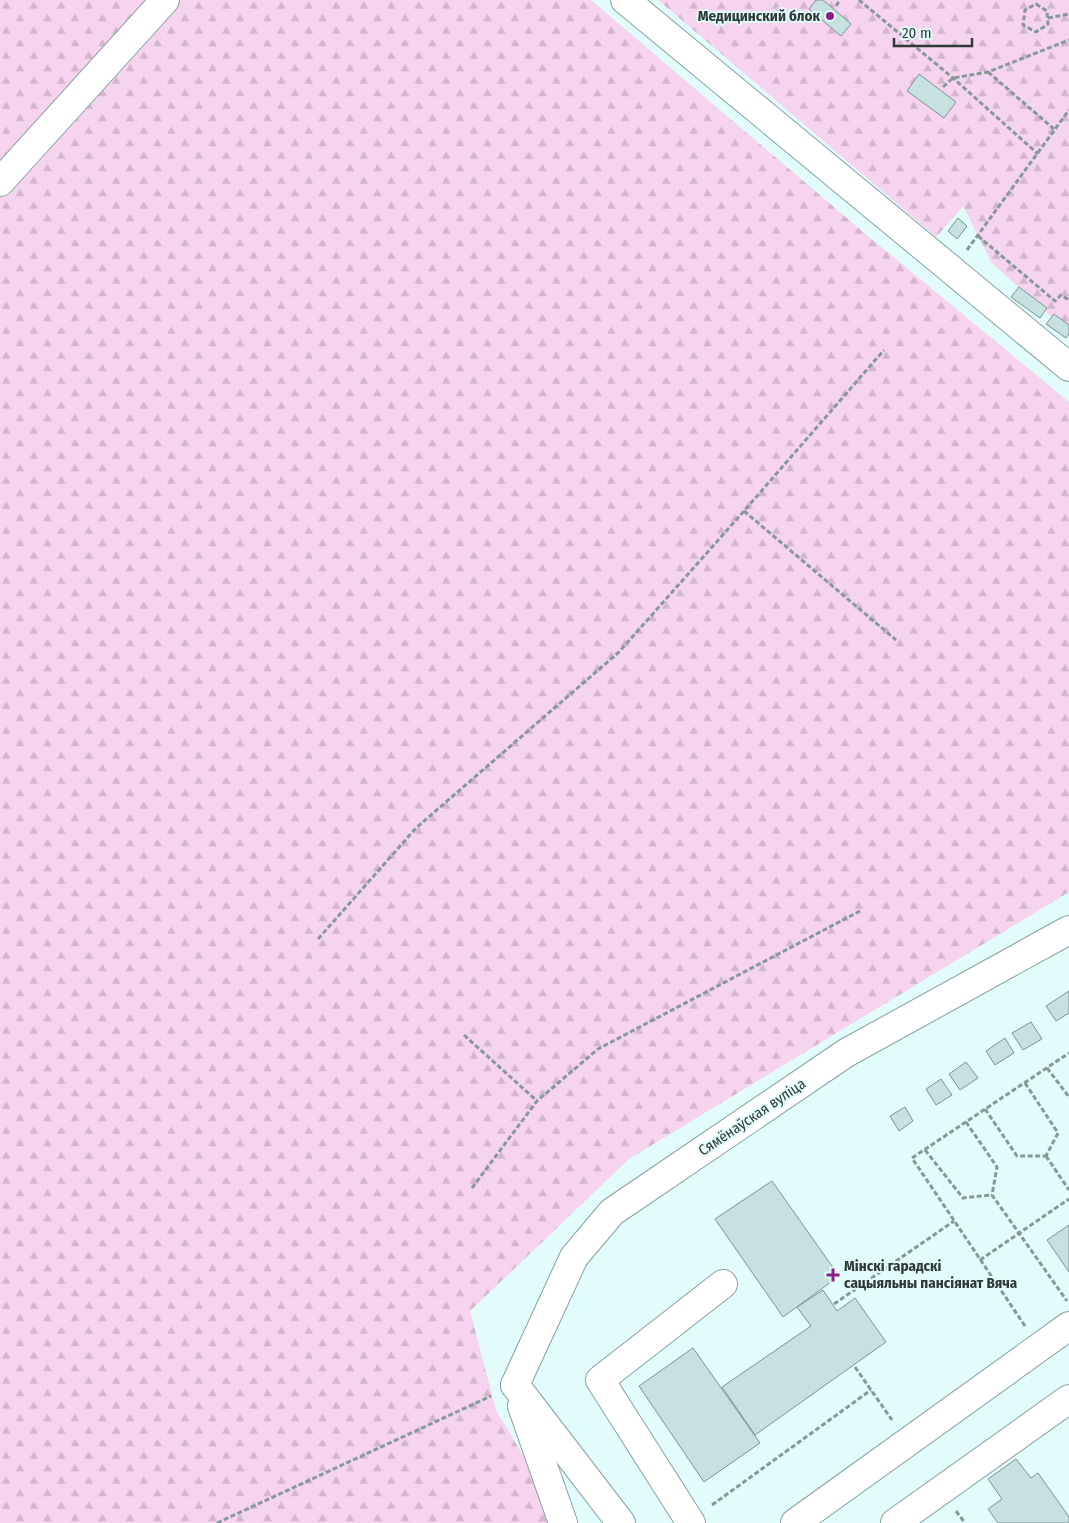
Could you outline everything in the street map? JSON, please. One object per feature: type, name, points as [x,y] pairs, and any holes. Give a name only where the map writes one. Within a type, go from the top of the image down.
[{"type":"street","points":[[0,182],[165,0]]},
{"type":"street","points":[[625,0],[1066,356]]},
{"type":"street","name":"Сямёнаўская вуліца","points":[[514,1384],[574,1257],[612,1212],[846,1053],[1069,930]]},
{"type":"street","points":[[690,1522],[600,1380],[723,1284]]},
{"type":"street","points":[[795,1523],[1069,1326]]},
{"type":"street","points":[[514,1384],[563,1523]]},
{"type":"street","points":[[514,1384],[621,1523]]},
{"type":"street","points":[[895,1523],[1069,1399]]},
{"type":"path","points":[[836,6],[840,0]]},
{"type":"path","points":[[859,0],[953,78],[1038,154]]},
{"type":"path","points":[[1036,4],[1047,11],[1048,18],[1048,24],[1036,32],[1023,25],[1025,10],[1036,4]]},
{"type":"path","points":[[1048,18],[1069,14]]},
{"type":"path","points":[[943,86],[953,78],[988,72],[1069,40]]},
{"type":"path","points":[[988,72],[1054,129]]},
{"type":"path","points":[[962,256],[1069,110]]},
{"type":"path","points":[[978,236],[1055,301],[1061,295],[1069,300]]},
{"type":"path","points":[[318,939],[416,828],[619,652],[884,350]]},
{"type":"path","points":[[744,511],[896,640]]},
{"type":"path","points":[[472,1188],[537,1101],[598,1049],[860,910]]},
{"type":"path","points":[[464,1035],[537,1101]]},
{"type":"path","points":[[1040,1348],[912,1158],[1069,1053]]},
{"type":"path","points":[[1047,1068],[1069,1097]]},
{"type":"path","points":[[1025,1083],[1058,1133],[1046,1156]]},
{"type":"path","points":[[985,1109],[1017,1156],[1046,1156]]},
{"type":"path","points":[[966,1122],[997,1167],[992,1195],[1069,1303]]},
{"type":"path","points":[[925,1150],[963,1198],[992,1195]]},
{"type":"path","points":[[1046,1156],[1069,1190]]},
{"type":"path","points":[[980,1260],[1069,1199]]},
{"type":"path","points":[[834,1304],[954,1221]]},
{"type":"path","points":[[217,1523],[514,1384]]},
{"type":"path","points":[[690,1522],[871,1390]]},
{"type":"green space","points":[[0,0],[591,0],[862,231],[1069,402],[1069,892],[629,1159],[470,1311],[496,1410],[563,1523],[0,1523]]},
{"type":"green space","points":[[658,0],[1069,0],[1069,333],[992,263],[963,206],[936,237]]},
{"type":"building","name":"Медицинский блок","points":[[816,0],[823,0],[851,24],[841,36],[809,9]]},
{"type":"building","points":[[919,74],[956,102],[944,118],[907,91]]},
{"type":"building","points":[[958,218],[967,226],[957,239],[948,231]]},
{"type":"building","points":[[1019,287],[1047,308],[1040,318],[1011,297]]},
{"type":"building","points":[[1054,314],[1069,325],[1069,334],[1066,338],[1046,324]]},
{"type":"building","points":[[1069,991],[1069,1013],[1056,1021],[1046,1006]]},
{"type":"building","points":[[1031,1022],[1042,1039],[1023,1050],[1012,1033]]},
{"type":"building","points":[[1005,1038],[1014,1053],[995,1065],[986,1051]]},
{"type":"building","points":[[966,1062],[978,1078],[960,1090],[949,1074]]},
{"type":"building","points":[[941,1079],[952,1095],[936,1105],[926,1089]]},
{"type":"building","points":[[905,1107],[913,1121],[899,1131],[890,1116]]},
{"type":"building","points":[[772,1181],[839,1276],[783,1317],[715,1219]]},
{"type":"building","points":[[1069,1225],[1069,1272],[1047,1240]]},
{"type":"building","points":[[823,1290],[837,1311],[855,1298],[886,1342],[755,1435],[722,1387],[811,1326],[797,1307]]},
{"type":"building","points":[[693,1348],[760,1443],[704,1482],[639,1386]]},
{"type":"building","points":[[1016,1459],[1031,1478],[1038,1473],[1069,1517],[1069,1523],[998,1523],[988,1509],[1002,1499],[988,1479]]},
{"type":"place","name":"Медицинский блок","points":[[830,16]]},
{"type":"place","name":"Мінскі гарадскі сацыяльны пансіянат Вяча","points":[[833,1275]]}]
